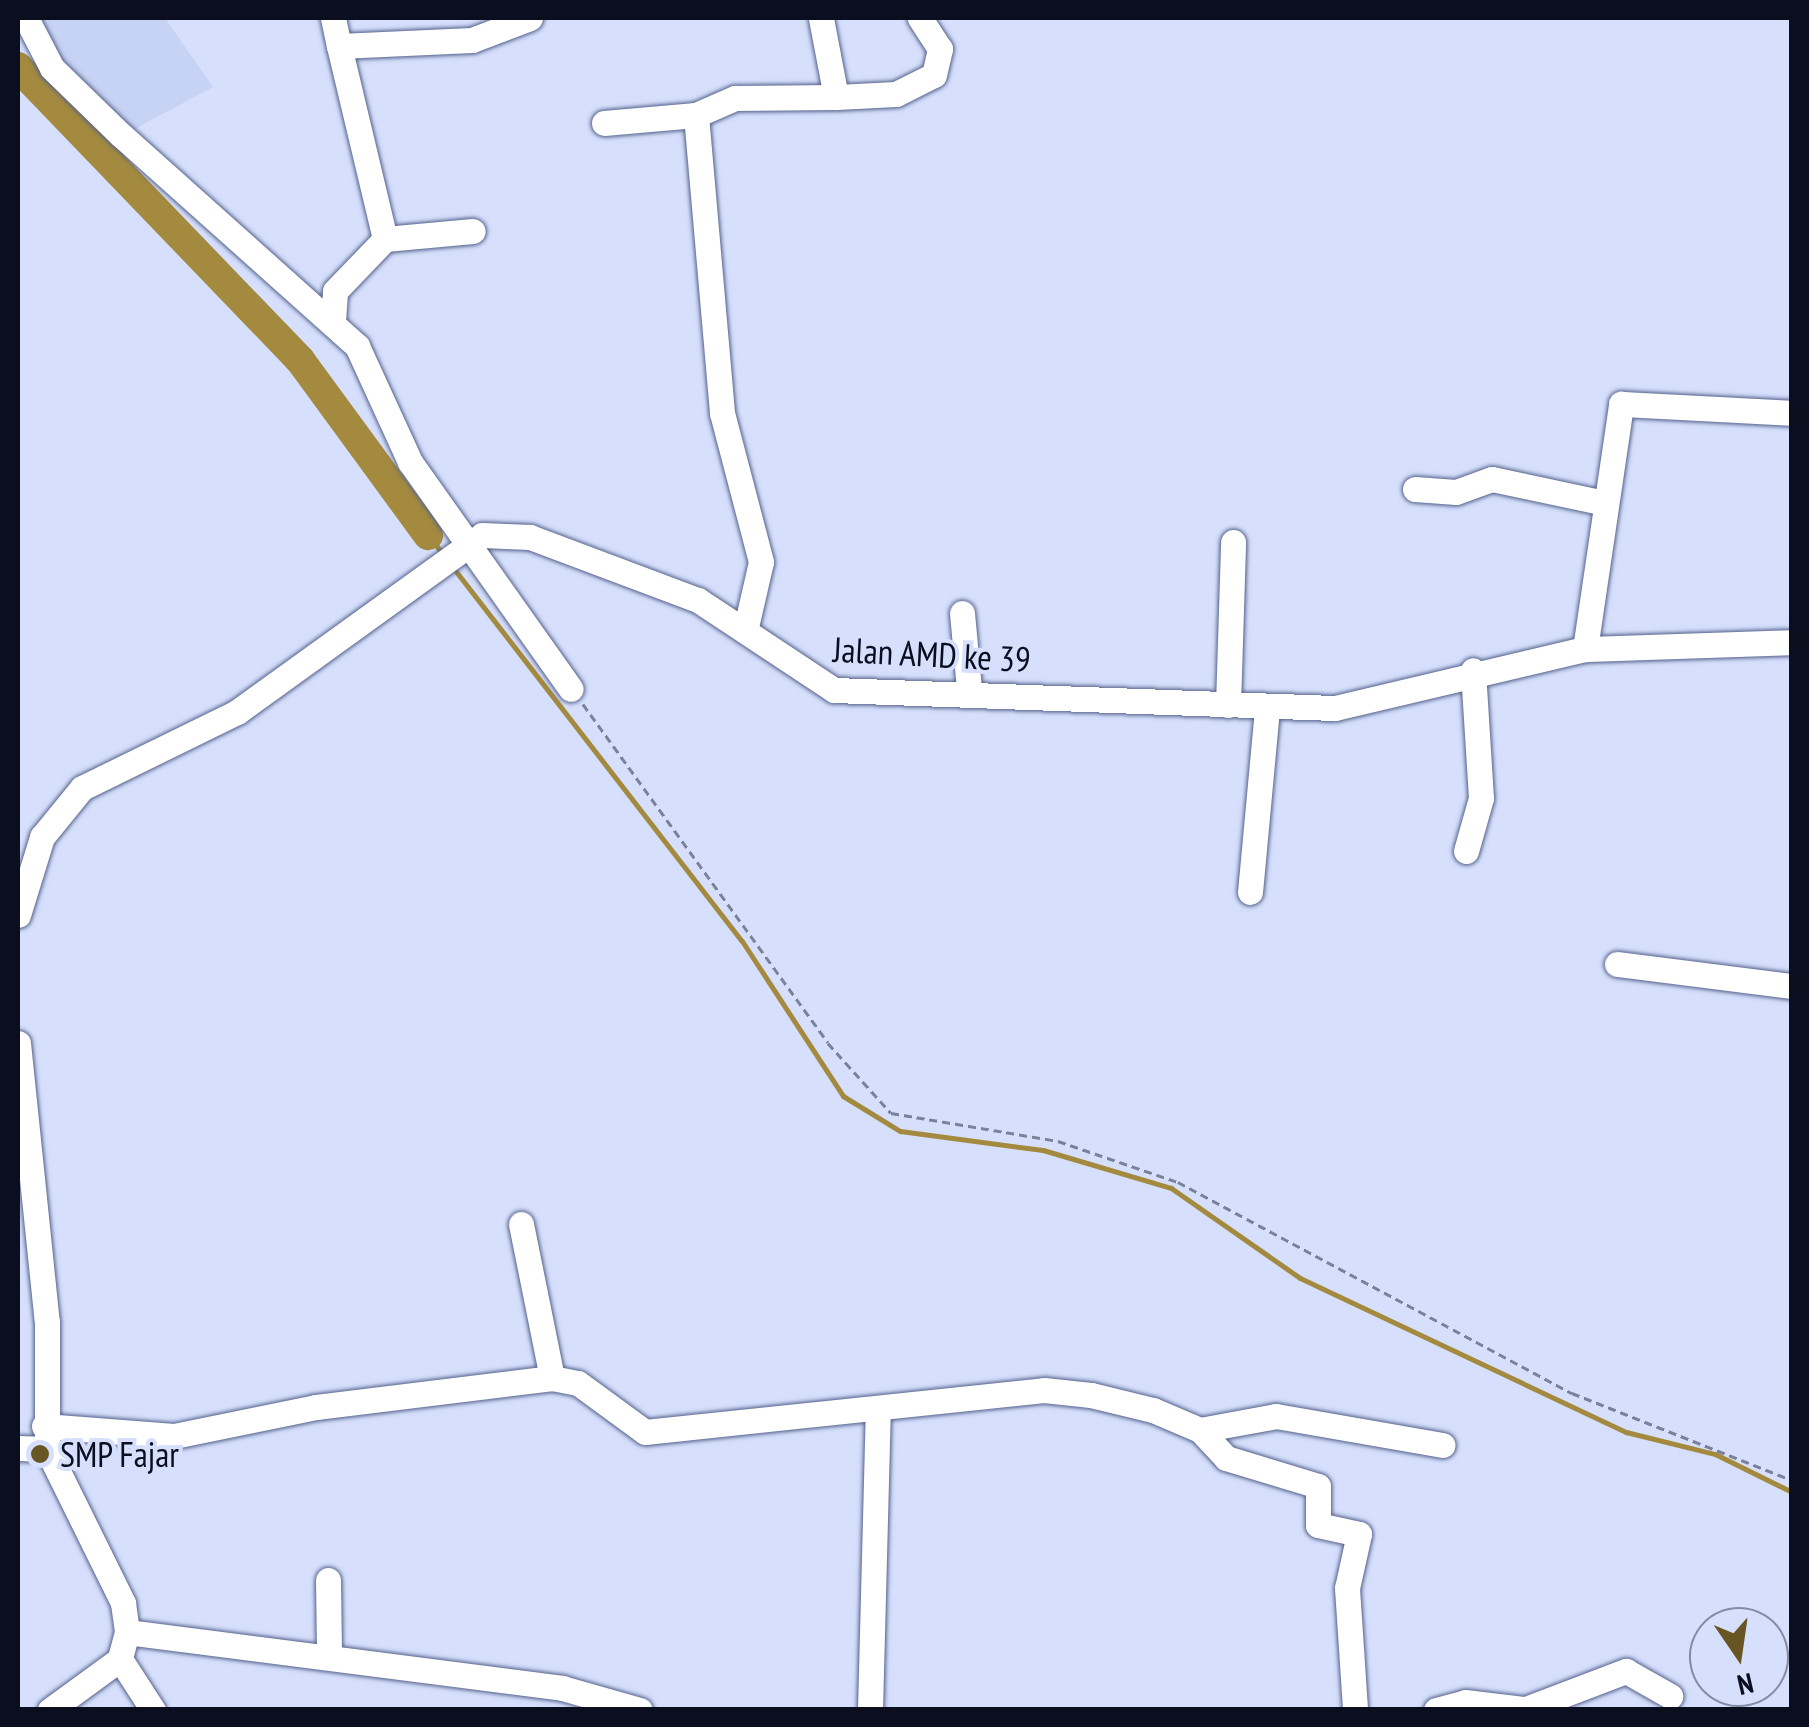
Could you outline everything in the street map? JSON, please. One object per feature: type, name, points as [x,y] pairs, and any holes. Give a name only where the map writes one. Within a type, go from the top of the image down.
[{"type":"street","points":[[26,18],[52,68],[269,276],[333,321],[364,357],[392,432],[462,543],[572,689]]},
{"type":"street","points":[[333,18],[385,239]]},
{"type":"street","points":[[339,46],[472,40],[530,18]]},
{"type":"street","points":[[820,18],[836,97]]},
{"type":"street","points":[[604,123],[696,115],[735,98],[896,94],[934,75],[940,49],[920,18]]},
{"type":"street","points":[[696,115],[722,413],[761,562],[746,626]]},
{"type":"street","points":[[333,321],[335,291],[385,239],[473,230]]},
{"type":"street","points":[[1584,649],[1621,404],[1792,413]]},
{"type":"street","points":[[1415,489],[1456,492],[1492,480],[1605,503]]},
{"type":"street","name":"Jalan AMD ke 39","points":[[18,914],[42,837],[82,788],[294,676],[462,543],[530,537],[746,626],[817,686],[969,688],[1268,708],[1351,705],[1472,670],[1584,649],[1792,642]]},
{"type":"street","points":[[1228,704],[1232,542]]},
{"type":"street","points":[[962,613],[969,688]]},
{"type":"street","points":[[1466,852],[1481,781],[1472,670]]},
{"type":"street","points":[[1250,892],[1268,708]]},
{"type":"street","points":[[1617,964],[1792,986]]},
{"type":"street","points":[[18,1042],[26,1214],[47,1322],[46,1437],[123,1602],[127,1632],[120,1659],[50,1710]]},
{"type":"street","points":[[521,1224],[552,1378]]},
{"type":"street","points":[[18,1448],[46,1437],[174,1436],[316,1407],[552,1378],[578,1383],[646,1432],[1044,1390],[1137,1406],[1200,1430],[1226,1458],[1318,1486],[1318,1526],[1358,1534],[1347,1588],[1355,1710]]},
{"type":"street","points":[[870,1710],[878,1410]]},
{"type":"street","points":[[1200,1430],[1276,1416],[1443,1444]]},
{"type":"street","points":[[328,1580],[330,1656]]},
{"type":"street","points":[[127,1632],[562,1688],[640,1710]]},
{"type":"street","points":[[120,1659],[153,1710]]},
{"type":"street","points":[[1436,1710],[1531,1708],[1626,1671],[1670,1696]]},
{"type":"path","points":[[572,689],[828,1043],[891,1113],[1058,1141],[1178,1182],[1572,1393],[1792,1480]]},
{"type":"shaded area","points":[[37,18],[165,18],[213,87],[131,131],[57,60]]},
{"type":"waterway","points":[[18,67],[300,360],[428,535]]},
{"type":"waterway","points":[[428,535],[442,553]]},
{"type":"waterway","points":[[451,565],[742,941],[843,1096],[900,1131],[1043,1150],[1171,1188],[1300,1278],[1626,1432],[1715,1454],[1792,1492]]},
{"type":"place","name":"SMP Fajar","points":[[40,1454]]}]
